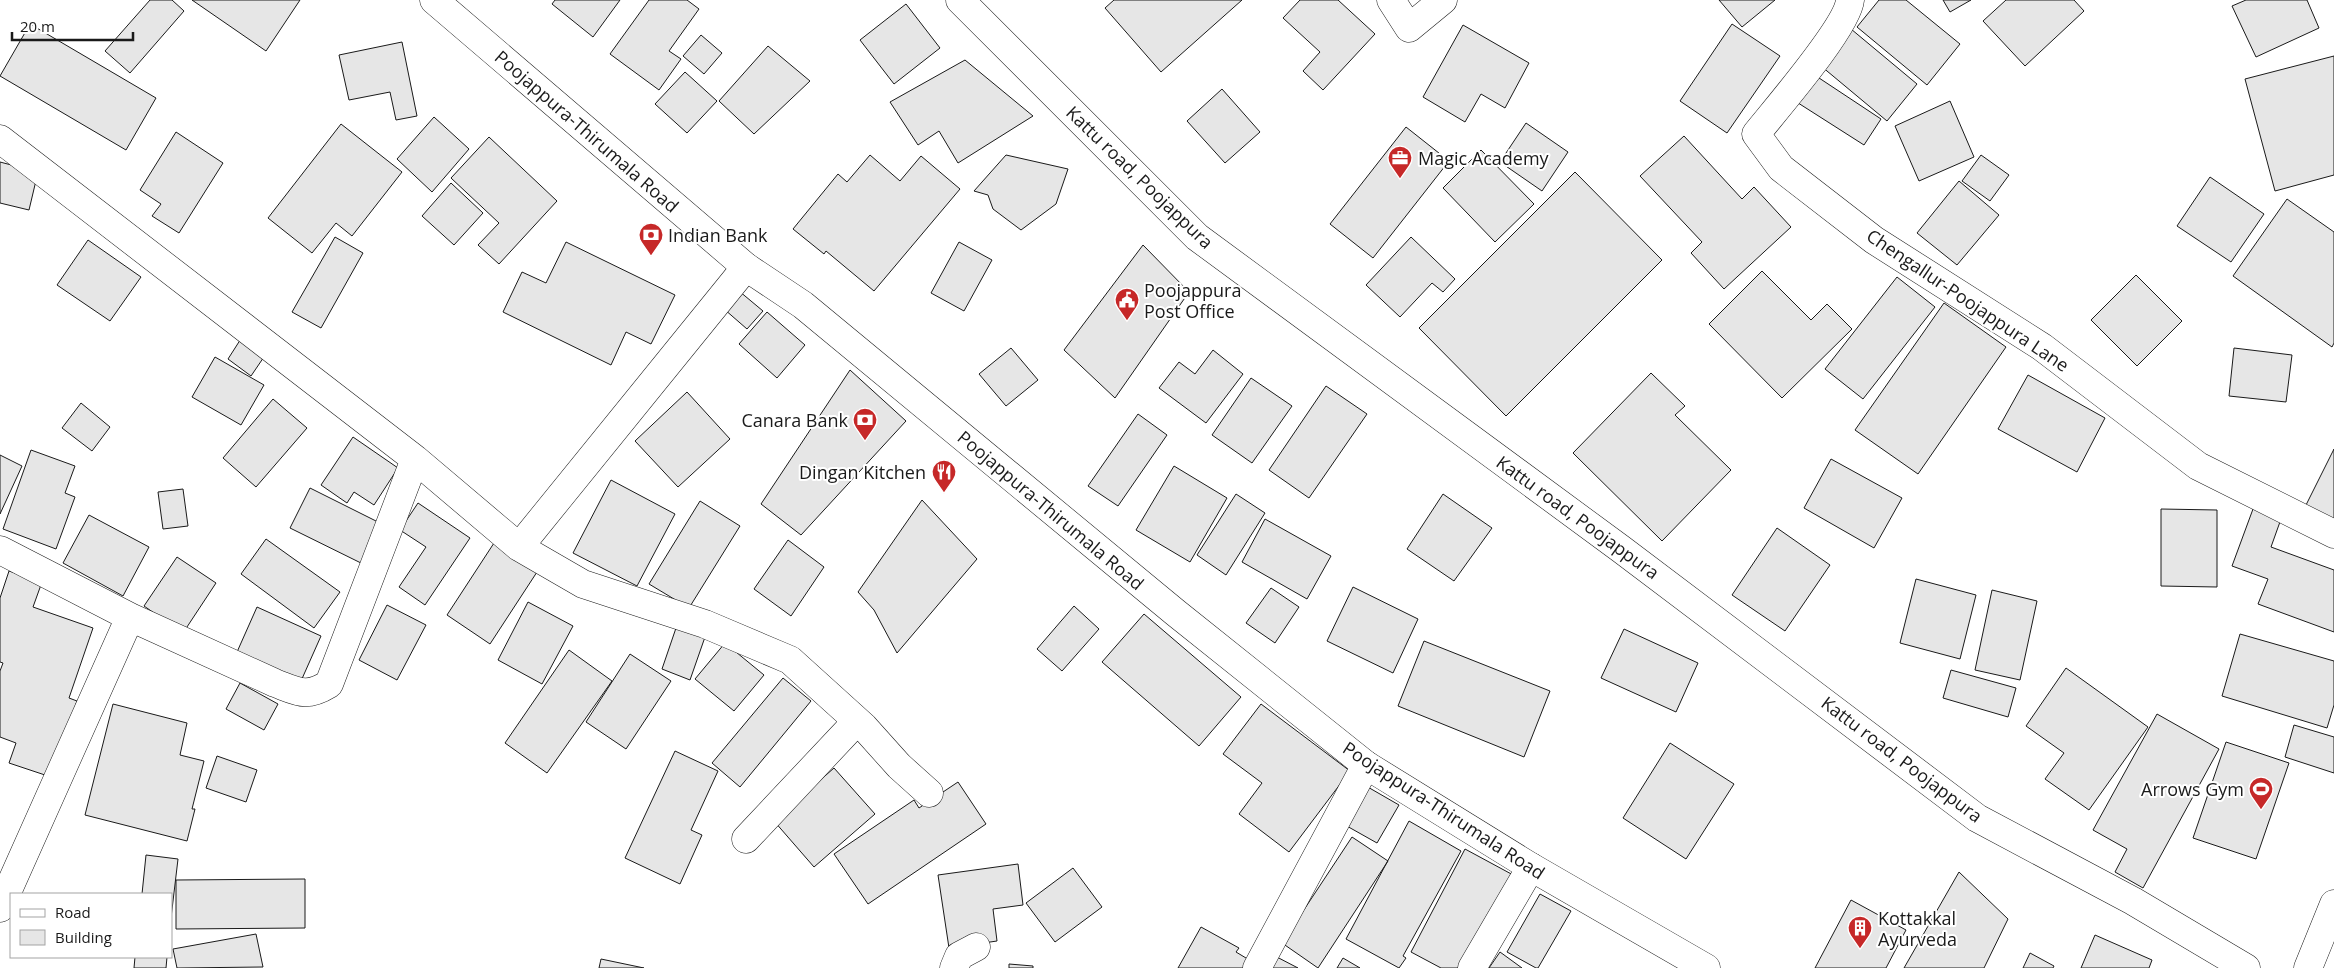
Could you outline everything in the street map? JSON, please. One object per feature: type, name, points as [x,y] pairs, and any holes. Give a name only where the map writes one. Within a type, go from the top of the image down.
[{"type":"street","name":"Poojappura-Thirumala Road","points":[[434,0],[746,267],[803,304],[1176,613],[1366,765],[1531,867],[1706,968]]},
{"type":"street","name":"Kattu road, Poojappura","points":[[960,0],[1197,237],[1621,548],[1977,818],[2133,902],[2246,968]]},
{"type":"street","points":[[1391,0],[1409,28],[1443,0]]},
{"type":"street","name":"Chengallur-Poojappura Lane","points":[[1850,0],[1850,8],[1833,35],[1756,134],[1781,168],[1874,240],[2042,347],[2198,466],[2334,534]]},
{"type":"street","points":[[0,139],[415,459],[519,547],[584,584],[705,624],[790,660],[856,721],[899,766],[929,792]]},
{"type":"street","points":[[519,547],[746,267]]},
{"type":"street","points":[[0,550],[130,617],[276,683],[297,692],[315,692],[329,684],[415,459]]},
{"type":"street","points":[[0,908],[130,617]]},
{"type":"street","points":[[746,839],[856,721]]},
{"type":"street","points":[[1257,968],[1366,765]]},
{"type":"street","points":[[1472,968],[1531,867]]},
{"type":"street","points":[[2308,968],[2334,904]]},
{"type":"street","points":[[954,968],[959,956],[976,947]]},
{"type":"building","points":[[150,0],[172,0],[184,11],[130,73],[105,51]]},
{"type":"building","points":[[192,0],[300,0],[266,51]]},
{"type":"building","points":[[555,0],[620,0],[593,37],[552,4]]},
{"type":"building","points":[[649,0],[687,0],[699,9],[669,51],[681,59],[659,90],[610,54]]},
{"type":"building","points":[[1114,0],[1242,0],[1161,72],[1105,8]]},
{"type":"building","points":[[1300,0],[1338,0],[1375,34],[1323,90],[1303,71],[1320,52],[1283,18]]},
{"type":"building","points":[[1719,0],[1775,0],[1742,27]]},
{"type":"building","points":[[1879,0],[1906,0],[1960,44],[1927,85],[1857,27]]},
{"type":"building","points":[[1943,0],[1971,0],[1950,12]]},
{"type":"building","points":[[2006,0],[2074,0],[2084,11],[2025,66],[1983,21]]},
{"type":"building","points":[[2246,0],[2307,0],[2319,28],[2256,57],[2232,6]]},
{"type":"building","points":[[906,4],[940,48],[894,84],[860,40]]},
{"type":"building","points":[[30,24],[156,98],[126,150],[0,76]]},
{"type":"building","points":[[1732,24],[1780,56],[1727,133],[1680,101]]},
{"type":"building","points":[[1463,25],[1529,63],[1505,108],[1481,94],[1465,122],[1423,97]]},
{"type":"building","points":[[1851,29],[1917,84],[1887,121],[1821,66]]},
{"type":"building","points":[[701,35],[722,53],[704,74],[683,56]]},
{"type":"building","points":[[402,42],[417,116],[396,120],[390,92],[349,100],[339,55]]},
{"type":"building","points":[[768,46],[810,81],[754,134],[719,101]]},
{"type":"building","points":[[2334,56],[2334,175],[2275,191],[2245,79]]},
{"type":"building","points":[[965,60],[1033,116],[958,163],[939,131],[918,145],[890,102]]},
{"type":"building","points":[[685,72],[717,101],[687,133],[655,104]]},
{"type":"building","points":[[1813,74],[1881,119],[1864,145],[1795,101]]},
{"type":"building","points":[[1222,89],[1260,132],[1225,163],[1187,121]]},
{"type":"building","points":[[1950,101],[1974,157],[1919,181],[1895,126]]},
{"type":"building","points":[[434,117],[469,149],[432,192],[397,159]]},
{"type":"building","points":[[1526,123],[1568,152],[1542,191],[1500,162]]},
{"type":"building","points":[[341,124],[402,172],[352,236],[336,223],[312,253],[268,218]]},
{"type":"building","name":"Magic Academy","points":[[1406,127],[1449,161],[1373,258],[1330,224]]},
{"type":"building","points":[[176,132],[223,163],[179,233],[152,216],[161,204],[140,190]]},
{"type":"building","points":[[1684,136],[1742,199],[1754,187],[1791,227],[1724,289],[1691,253],[1702,242],[1640,176]]},
{"type":"building","points":[[489,137],[557,201],[499,264],[478,245],[499,223],[451,178]]},
{"type":"building","points":[[1481,150],[1534,204],[1495,242],[1443,188]]},
{"type":"building","points":[[870,155],[900,181],[921,156],[960,189],[874,291],[826,251],[824,254],[793,229],[838,174],[847,182]]},
{"type":"building","points":[[1006,155],[1068,169],[1056,204],[1021,230],[993,209],[988,195],[974,191]]},
{"type":"building","points":[[1981,155],[2009,175],[1990,201],[1962,181]]},
{"type":"building","points":[[0,162],[38,172],[29,210],[0,203]]},
{"type":"building","points":[[1575,172],[1662,260],[1506,416],[1419,328]]},
{"type":"building","points":[[2210,177],[2264,214],[2231,262],[2177,226]]},
{"type":"building","points":[[1959,181],[1999,215],[1957,265],[1917,233]]},
{"type":"building","points":[[451,183],[483,213],[454,245],[422,216]]},
{"type":"building","points":[[2287,199],[2334,232],[2334,343],[2332,347],[2233,276]]},
{"type":"building","points":[[335,237],[363,253],[321,328],[292,312]]},
{"type":"building","points":[[1411,237],[1455,279],[1443,292],[1432,283],[1400,317],[1366,285]]},
{"type":"building","points":[[88,240],[141,277],[110,321],[57,285]]},
{"type":"building","points":[[566,242],[675,295],[651,344],[626,332],[611,365],[503,312],[522,272],[546,283]]},
{"type":"building","points":[[959,242],[992,260],[964,311],[931,293]]},
{"type":"building","name":"Poojappura Post Office","points":[[1143,245],[1189,292],[1115,398],[1064,350]]},
{"type":"building","points":[[1762,271],[1811,320],[1827,304],[1852,329],[1782,398],[1709,324]]},
{"type":"building","points":[[2136,275],[2182,321],[2137,366],[2091,320]]},
{"type":"building","points":[[1897,277],[1935,307],[1863,399],[1825,369]]},
{"type":"building","points":[[739,291],[763,311],[747,329],[724,309]]},
{"type":"building","points":[[1944,303],[2006,347],[1918,474],[1855,430]]},
{"type":"building","points":[[767,312],[805,345],[777,378],[739,344]]},
{"type":"building","points":[[244,334],[268,351],[251,376],[228,359]]},
{"type":"building","points":[[1011,348],[1038,380],[1006,406],[979,374]]},
{"type":"building","points":[[2234,348],[2292,355],[2286,402],[2229,396]]},
{"type":"building","points":[[1213,350],[1243,374],[1206,423],[1159,388],[1179,362],[1195,374]]},
{"type":"building","points":[[215,357],[264,385],[241,425],[192,397]]},
{"type":"building","points":[[850,370],[906,421],[801,535],[761,504]]},
{"type":"building","points":[[1651,373],[1685,406],[1675,415],[1731,470],[1662,541],[1573,453]]},
{"type":"building","points":[[2028,375],[2105,418],[2077,472],[1998,429]]},
{"type":"building","points":[[1251,378],[1292,406],[1252,463],[1212,435]]},
{"type":"building","points":[[1326,386],[1367,414],[1309,498],[1269,470]]},
{"type":"building","points":[[687,392],[730,439],[678,487],[635,441]]},
{"type":"building","points":[[273,399],[307,428],[256,487],[223,458]]},
{"type":"building","points":[[81,403],[110,427],[92,451],[62,428]]},
{"type":"building","points":[[1138,414],[1167,435],[1118,506],[1088,486]]},
{"type":"building","points":[[353,437],[398,468],[374,505],[354,492],[347,503],[321,485]]},
{"type":"building","points":[[2334,449],[2334,520],[2306,505]]},
{"type":"building","points":[[31,450],[75,466],[65,493],[75,497],[56,549],[3,529]]},
{"type":"building","points":[[0,455],[22,466],[0,514]]},
{"type":"building","points":[[1831,459],[1902,498],[1874,548],[1804,508]]},
{"type":"building","points":[[1174,466],[1227,498],[1190,562],[1136,530]]},
{"type":"building","points":[[611,480],[675,514],[637,586],[573,553]]},
{"type":"building","points":[[310,488],[384,525],[365,565],[290,528]]},
{"type":"building","points":[[183,489],[188,526],[163,529],[158,492]]},
{"type":"building","points":[[1236,494],[1265,513],[1226,575],[1197,555]]},
{"type":"building","points":[[1443,494],[1492,528],[1454,581],[1407,549]]},
{"type":"building","points":[[922,500],[977,559],[897,653],[874,610],[858,592]]},
{"type":"building","points":[[700,501],[740,526],[689,608],[649,584]]},
{"type":"building","points":[[418,503],[470,538],[425,605],[399,587],[426,547],[400,530]]},
{"type":"building","points":[[2161,509],[2217,510],[2217,587],[2161,586]]},
{"type":"building","points":[[2253,509],[2281,519],[2271,547],[2334,570],[2334,632],[2258,604],[2268,579],[2232,566]]},
{"type":"building","points":[[89,515],[149,547],[123,596],[63,563]]},
{"type":"building","points":[[1265,519],[1331,556],[1307,599],[1242,562]]},
{"type":"building","points":[[1777,528],[1830,565],[1785,631],[1732,595]]},
{"type":"building","points":[[266,539],[340,592],[314,628],[241,574]]},
{"type":"building","points":[[788,540],[824,567],[791,616],[754,589]]},
{"type":"building","points":[[494,543],[537,572],[490,644],[447,615]]},
{"type":"building","points":[[177,557],[216,583],[183,633],[144,606]]},
{"type":"building","points":[[9,571],[42,582],[33,607],[93,628],[69,698],[77,701],[51,777],[9,763],[16,743],[0,737],[0,671],[3,663],[0,662],[0,598]]},
{"type":"building","points":[[1916,579],[1976,595],[1960,659],[1900,643]]},
{"type":"building","points":[[1353,587],[1418,619],[1393,673],[1327,641]]},
{"type":"building","points":[[1271,588],[1299,607],[1275,643],[1246,623]]},
{"type":"building","points":[[1992,590],[2037,601],[2020,680],[1975,670]]},
{"type":"building","points":[[528,602],[573,626],[542,684],[498,660]]},
{"type":"building","points":[[387,605],[426,625],[397,680],[359,660]]},
{"type":"building","points":[[1074,606],[1099,629],[1062,671],[1037,649]]},
{"type":"building","points":[[257,607],[321,636],[301,681],[237,652]]},
{"type":"building","points":[[1144,614],[1241,697],[1199,746],[1102,662]]},
{"type":"building","points":[[676,628],[705,637],[690,680],[662,669]]},
{"type":"building","points":[[1624,629],[1698,663],[1676,712],[1601,678]]},
{"type":"building","points":[[2240,634],[2334,661],[2334,705],[2327,728],[2222,696]]},
{"type":"building","points":[[1424,641],[1550,691],[1524,757],[1398,706]]},
{"type":"building","points":[[725,643],[764,675],[734,711],[695,679]]},
{"type":"building","points":[[569,650],[612,681],[547,773],[505,743]]},
{"type":"building","points":[[630,654],[671,681],[626,749],[586,722]]},
{"type":"building","points":[[2066,668],[2148,727],[2089,810],[2045,779],[2064,753],[2026,726]]},
{"type":"building","points":[[1951,670],[2016,688],[2008,717],[1943,698]]},
{"type":"building","points":[[783,678],[811,701],[740,787],[712,763]]},
{"type":"building","points":[[240,683],[278,704],[264,730],[226,709]]},
{"type":"building","points":[[113,704],[187,723],[180,755],[204,761],[192,809],[195,809],[187,841],[85,815]]},
{"type":"building","points":[[1261,704],[1350,771],[1289,852],[1239,814],[1262,783],[1223,754]]},
{"type":"building","points":[[2157,714],[2219,749],[2143,888],[2115,872],[2127,849],[2093,830]]},
{"type":"building","points":[[2294,725],[2334,737],[2334,773],[2285,757]]},
{"type":"building","points":[[2226,742],[2289,763],[2256,859],[2193,838]]},
{"type":"building","points":[[1670,743],[1734,784],[1686,859],[1623,818]]},
{"type":"building","points":[[675,751],[718,771],[691,830],[702,835],[680,884],[625,858]]},
{"type":"building","points":[[217,756],[257,770],[246,802],[206,788]]},
{"type":"building","points":[[834,768],[875,814],[814,867],[774,821]]},
{"type":"building","points":[[958,782],[986,824],[868,904],[834,854],[914,800],[919,808]]},
{"type":"building","points":[[1366,786],[1399,805],[1377,843],[1345,825]]},
{"type":"building","points":[[1409,821],[1461,851],[1403,956],[1406,958],[1399,968],[1346,939]]},
{"type":"building","points":[[1352,837],[1388,861],[1318,968],[1282,943]]},
{"type":"building","points":[[1465,849],[1515,876],[1467,968],[1441,968],[1411,952]]},
{"type":"building","points":[[146,855],[178,859],[172,910],[172,893],[142,893]]},
{"type":"building","points":[[1018,864],[1023,905],[993,909],[997,941],[949,948],[938,875]]},
{"type":"building","points":[[1073,868],[1102,907],[1055,942],[1026,903]]},
{"type":"building","points":[[1959,872],[2008,919],[1984,968],[1904,968]]},
{"type":"building","points":[[305,879],[305,928],[176,929],[176,880]]},
{"type":"building","points":[[1540,894],[1571,911],[1538,968],[1536,968],[1507,952]]},
{"type":"building","name":"Kottakkal Ayurveda","points":[[1851,900],[1906,930],[1886,968],[1815,968]]},
{"type":"building","points":[[1201,927],[1239,948],[1236,952],[1251,961],[1247,968],[1178,968]]},
{"type":"building","points":[[256,934],[263,967],[177,968],[173,949]]},
{"type":"building","points":[[2095,935],[2152,960],[2149,968],[2081,968]]},
{"type":"building","points":[[1500,952],[1522,968],[1489,968]]},
{"type":"building","points":[[2030,953],[2054,966],[2053,968],[2023,968]]},
{"type":"building","points":[[1273,955],[1298,968],[1266,968]]},
{"type":"building","points":[[135,958],[167,958],[166,968],[134,968]]},
{"type":"building","points":[[1343,958],[1360,968],[1337,968]]},
{"type":"building","points":[[601,959],[644,968],[599,968]]},
{"type":"building","points":[[1009,964],[1033,966],[1033,968],[1009,968]]},
{"type":"place","name":"Magic Academy","points":[[1400,179]]},
{"type":"place","name":"Indian Bank","points":[[651,256]]},
{"type":"place","name":"Poojappura Post Office","points":[[1127,321]]},
{"type":"place","name":"Canara Bank","points":[[865,441]]},
{"type":"place","name":"Dingan Kitchen","points":[[944,493]]},
{"type":"place","name":"Arrows Gym","points":[[2261,810]]},
{"type":"place","name":"Kottakkal Ayurveda","points":[[1860,949]]}]
